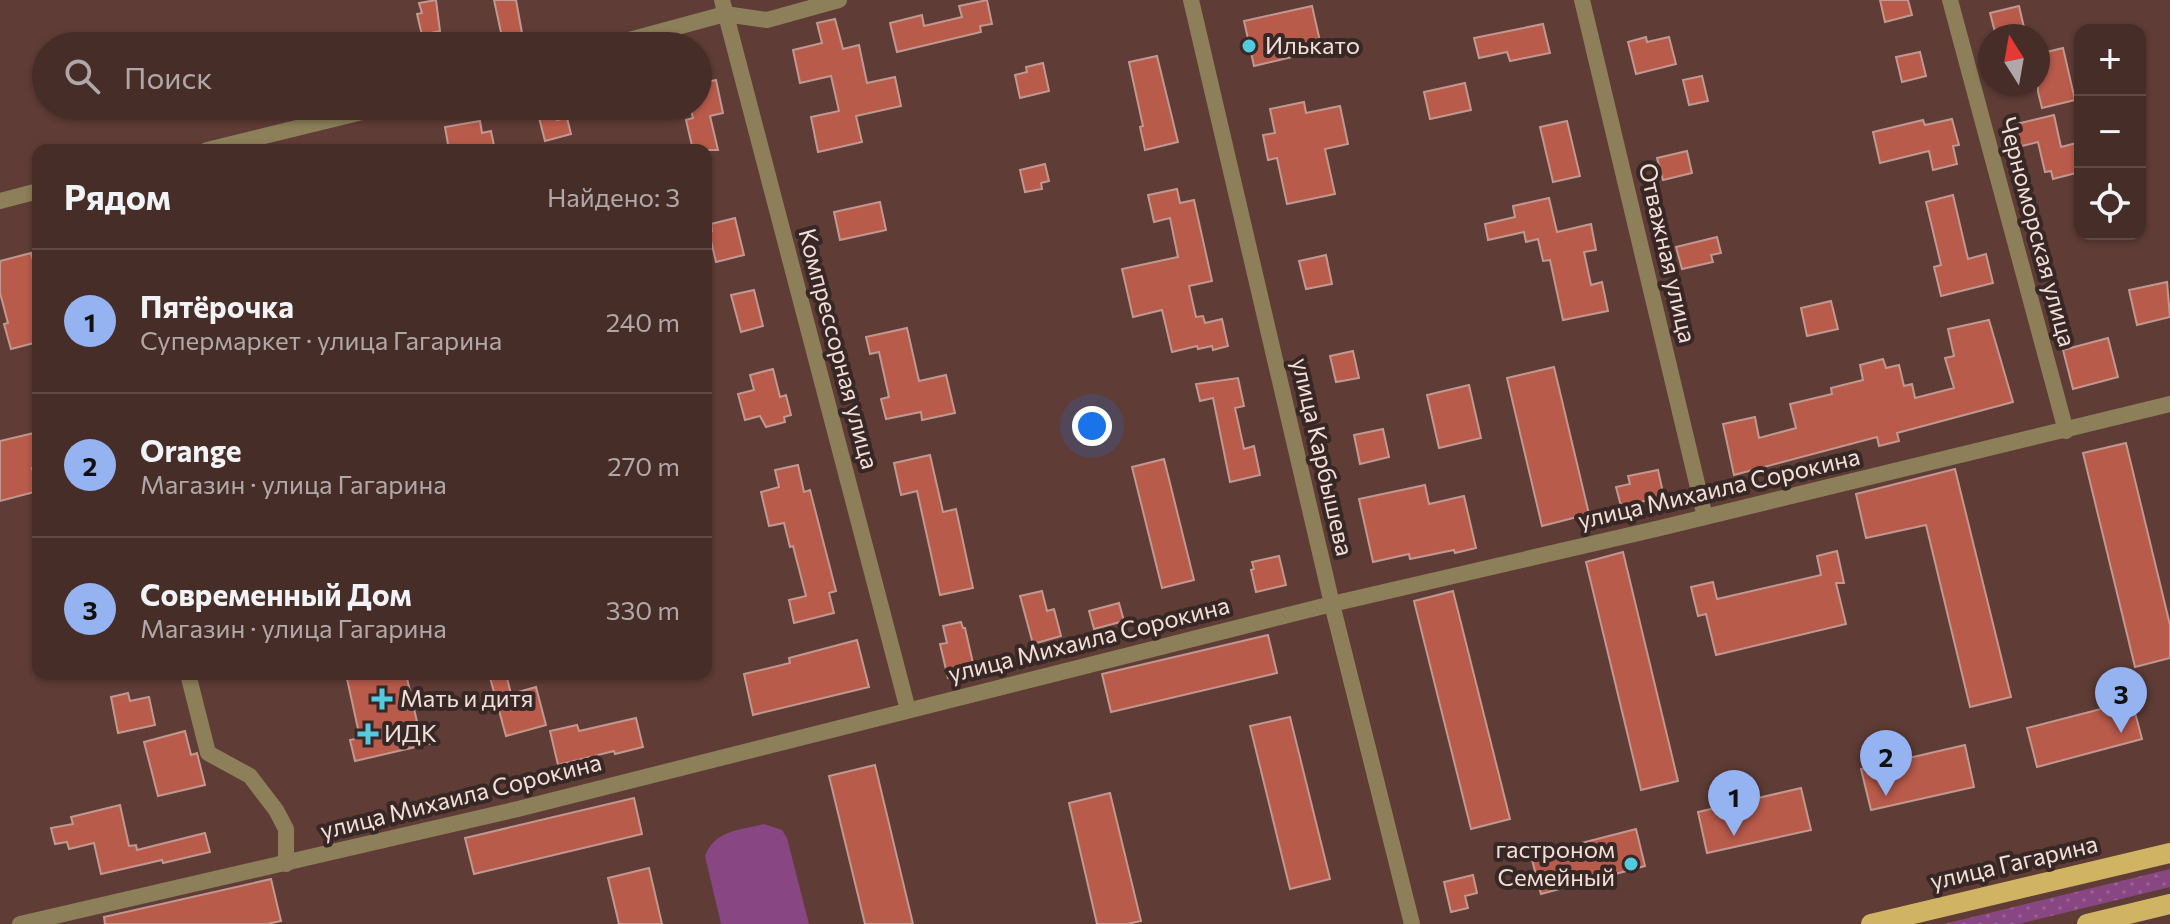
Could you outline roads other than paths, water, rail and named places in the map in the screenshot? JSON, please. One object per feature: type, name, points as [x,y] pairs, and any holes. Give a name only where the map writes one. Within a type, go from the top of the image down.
[{"type":"main road","name":"улица Гагарина","points":[[1871,924],[2170,853]]},
{"type":"main road","points":[[2087,924],[2170,904]]},
{"type":"street","points":[[649,32],[723,7],[767,20],[839,0]]},
{"type":"street","name":"улица Карбышева","points":[[1191,0],[1332,604],[1412,924]]},
{"type":"street","name":"Отважная улица","points":[[1582,0],[1705,517]]},
{"type":"street","name":"Черноморская улица","points":[[1950,0],[2066,431]]},
{"type":"street","name":"Компрессорная улица","points":[[723,7],[908,710]]},
{"type":"street","points":[[232,144],[330,120]]},
{"type":"street","points":[[0,201],[32,193]]},
{"type":"street","name":"улица Михаила Сорокина","points":[[20,924],[518,809],[1332,604],[2170,404]]},
{"type":"street","points":[[190,680],[208,753],[250,776],[276,810],[286,829],[286,864]]},
{"type":"place","name":"Илькато","points":[[1249,46]]},
{"type":"place","name":"Мать и дитя","points":[[382,699]]},
{"type":"place","name":"Современный Дом","points":[[2121,733]]},
{"type":"place","name":"ИДК","points":[[368,734]]},
{"type":"place","name":"Orange","points":[[1886,796]]},
{"type":"place","name":"Пятёрочка","points":[[1734,836]]},
{"type":"place","name":"гастроном Семейный","points":[[1631,864]]}]
